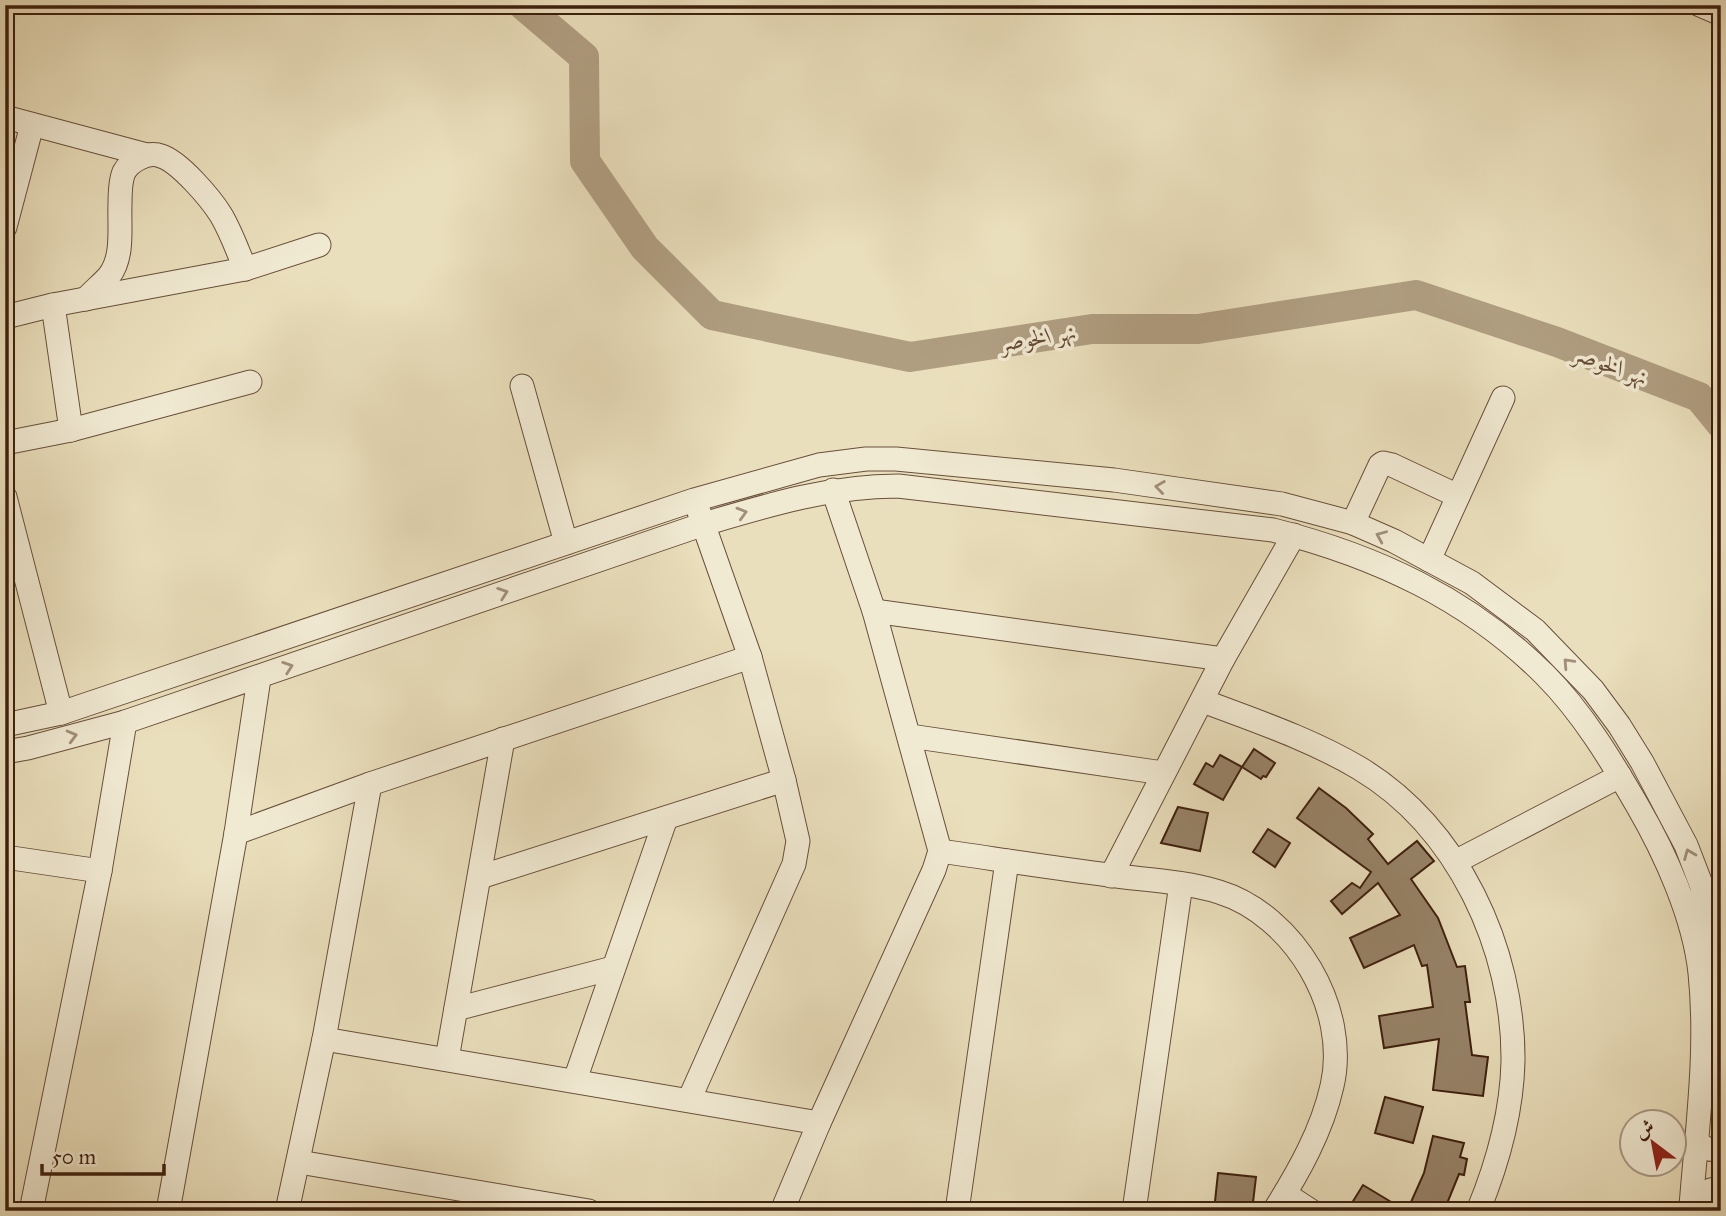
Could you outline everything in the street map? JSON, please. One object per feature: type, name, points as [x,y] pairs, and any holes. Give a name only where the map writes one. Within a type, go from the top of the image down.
[{"type":"street","points":[[1700,5],[1721,14]]},
{"type":"street","points":[[5,117],[147,155],[161,155],[208,197],[221,215],[246,269]]},
{"type":"street","points":[[5,227],[32,125]]},
{"type":"street","points":[[86,299],[116,265],[124,172],[134,161],[147,155]]},
{"type":"street","points":[[5,317],[53,305],[246,269],[318,245]]},
{"type":"street","points":[[53,305],[71,430]]},
{"type":"street","points":[[5,443],[71,430],[250,382]]},
{"type":"street","points":[[522,386],[566,543]]},
{"type":"street","points":[[1429,559],[1503,398]]},
{"type":"street","points":[[5,726],[61,713],[694,500],[798,470],[866,459],[896,459],[1114,480],[1282,504],[1353,523],[1394,541],[1472,583],[1535,630],[1593,690],[1642,762],[1686,845],[1701,884],[1721,967]]},
{"type":"street","points":[[1353,523],[1383,463],[1458,496]]},
{"type":"street","points":[[1111,509],[1114,480]]},
{"type":"street","points":[[5,752],[125,722],[704,524],[783,501],[833,490],[898,486],[1111,509],[1294,535],[1407,576],[1458,604],[1489,626],[1546,676],[1572,706],[1620,776],[1646,820],[1667,866],[1690,929],[1700,971],[1703,1036],[1690,1208]]},
{"type":"street","points":[[782,1211],[934,870],[940,850],[874,611],[833,490]]},
{"type":"street","points":[[5,497],[13,560],[61,713]]},
{"type":"street","points":[[689,1100],[794,864],[798,841],[750,657],[694,500]]},
{"type":"street","points":[[1111,876],[1223,659],[1294,535]]},
{"type":"street","points":[[874,611],[1223,659]]},
{"type":"street","points":[[236,833],[370,784],[750,657]]},
{"type":"street","points":[[169,1211],[236,833],[259,678]]},
{"type":"street","points":[[1203,701],[1305,739],[1360,769],[1399,797],[1434,831],[1455,862],[1481,912],[1503,972],[1511,1016],[1513,1064],[1503,1139],[1478,1211]]},
{"type":"street","points":[[31,1211],[100,870],[125,722]]},
{"type":"street","points":[[910,736],[1163,773]]},
{"type":"street","points":[[447,1059],[503,739]]},
{"type":"street","points":[[1455,862],[1620,776]]},
{"type":"street","points":[[480,877],[784,780]]},
{"type":"street","points":[[287,1211],[324,1039],[370,784]]},
{"type":"street","points":[[575,1080],[666,818]]},
{"type":"street","points":[[940,850],[1181,884],[1221,893],[1256,911],[1287,936],[1311,968],[1327,1004],[1335,1043],[1333,1083],[1323,1122],[1279,1202],[1311,1211]]},
{"type":"street","points":[[5,857],[100,870]]},
{"type":"street","points":[[957,1211],[1007,861]]},
{"type":"street","points":[[1134,1211],[1181,884]]},
{"type":"street","points":[[456,1009],[613,968]]},
{"type":"street","points":[[324,1039],[819,1123]]},
{"type":"street","points":[[1696,1140],[1711,1150],[1721,1148]]},
{"type":"street","points":[[299,1162],[589,1211]]},
{"type":"street","points":[[1690,1208],[1706,1192],[1721,1188]]},
{"type":"building","points":[[1254,749],[1275,763],[1266,777],[1261,779],[1242,767]]},
{"type":"building","points":[[1220,755],[1242,767],[1223,800],[1194,784],[1206,763],[1213,767]]},
{"type":"building","points":[[1319,788],[1346,808],[1373,834],[1368,839],[1388,864],[1417,841],[1434,861],[1411,879],[1438,918],[1457,967],[1465,966],[1470,1002],[1465,1002],[1472,1055],[1488,1057],[1483,1096],[1433,1090],[1439,1039],[1384,1048],[1379,1016],[1433,1007],[1427,965],[1422,966],[1414,945],[1364,968],[1350,938],[1400,915],[1378,883],[1342,914],[1331,901],[1352,883],[1360,888],[1371,872],[1297,818]]},
{"type":"building","points":[[1178,807],[1208,813],[1200,851],[1161,843]]},
{"type":"building","points":[[1268,829],[1290,843],[1275,867],[1253,852]]},
{"type":"building","points":[[1385,1097],[1423,1107],[1413,1143],[1375,1133]]},
{"type":"building","points":[[1433,1136],[1464,1143],[1460,1157],[1467,1159],[1464,1175],[1459,1174],[1444,1211],[1407,1211],[1424,1173]]},
{"type":"building","points":[[1218,1173],[1256,1177],[1252,1211],[1214,1211]]},
{"type":"building","points":[[1363,1185],[1406,1211],[1347,1211]]},
{"type":"waterway","name":"نهر الخوصر","points":[[523,5],[584,57],[585,161],[645,248],[712,315],[910,357],[1092,329],[1198,329],[1416,295],[1557,342],[1699,397],[1721,424]]}]
